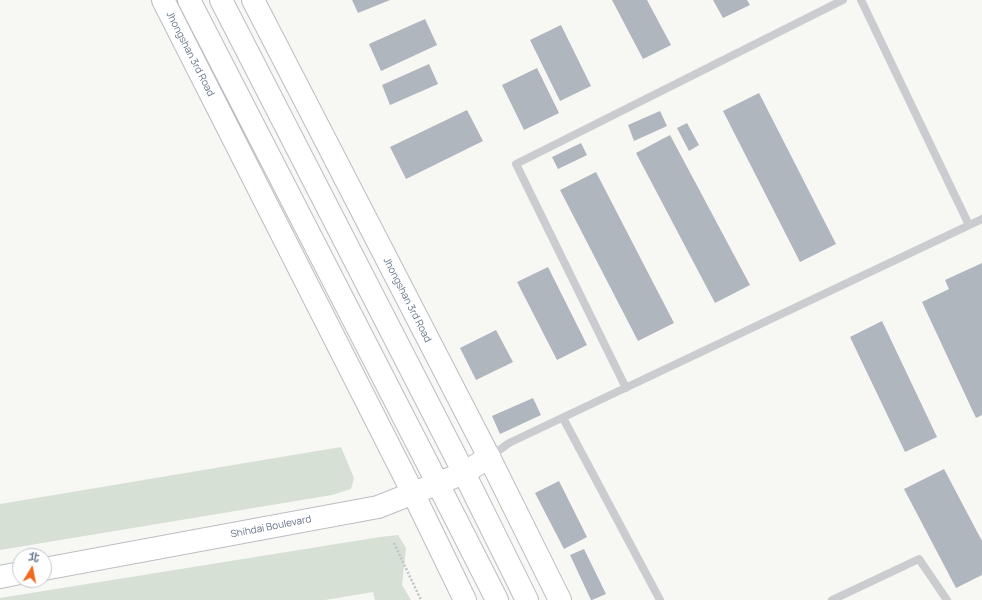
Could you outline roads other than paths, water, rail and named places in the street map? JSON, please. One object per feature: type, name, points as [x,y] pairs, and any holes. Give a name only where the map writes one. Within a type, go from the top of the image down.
[{"type":"main road","name":"Jhongshan 3rd Road","points":[[163,0],[413,493],[465,600]]},
{"type":"main road","points":[[189,0],[497,600]]},
{"type":"main road","points":[[221,0],[464,473],[527,600]]},
{"type":"main road","name":"Jhongshan 3rd Road","points":[[252,0],[490,458],[560,600]]},
{"type":"main road","name":"Shihdai Boulevard","points":[[52,568],[378,507],[464,473],[490,458]]},
{"type":"main road","points":[[0,577],[12,575]]},
{"type":"lane","points":[[626,388],[516,164],[842,0]]},
{"type":"lane","points":[[861,0],[969,225]]},
{"type":"lane","points":[[490,458],[509,443],[982,219]]},
{"type":"lane","points":[[563,418],[660,600]]},
{"type":"lane","points":[[832,600],[919,559],[948,600]]}]
